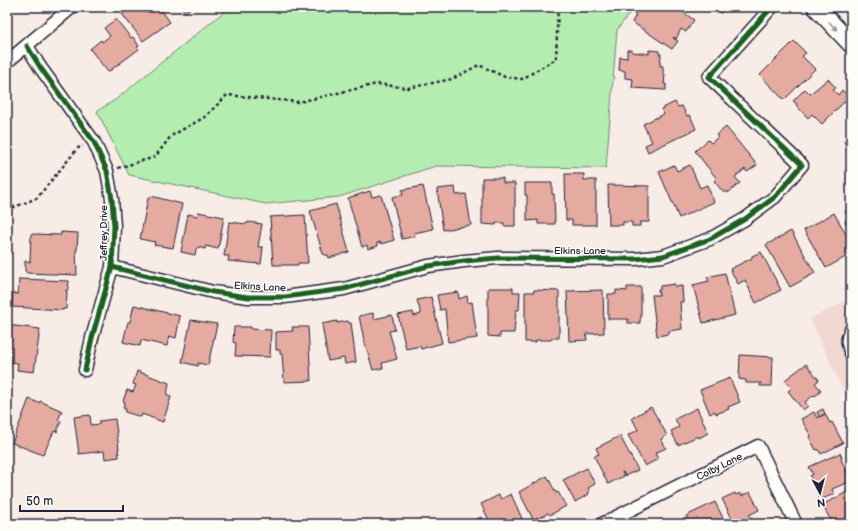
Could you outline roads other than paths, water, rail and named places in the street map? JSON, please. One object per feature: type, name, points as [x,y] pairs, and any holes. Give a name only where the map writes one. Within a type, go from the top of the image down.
[{"type":"main road","points":[[816,7],[851,44]]},
{"type":"street","points":[[7,62],[72,7]]},
{"type":"street","name":"Elkins Lane","points":[[112,267],[213,292],[248,297],[285,297],[344,289],[428,266],[464,261],[498,258],[635,259],[663,256],[710,239],[745,219],[775,196],[802,165],[709,77],[772,7]]},
{"type":"street","name":"Jeffrey Drive","points":[[27,46],[40,67],[94,142],[107,171],[112,198],[114,226],[112,267],[92,338],[85,370]]},
{"type":"street","name":"Colby Lane","points":[[602,524],[758,446],[796,524]]},
{"type":"lane","points":[[851,323],[845,334],[845,348],[851,360]]}]
